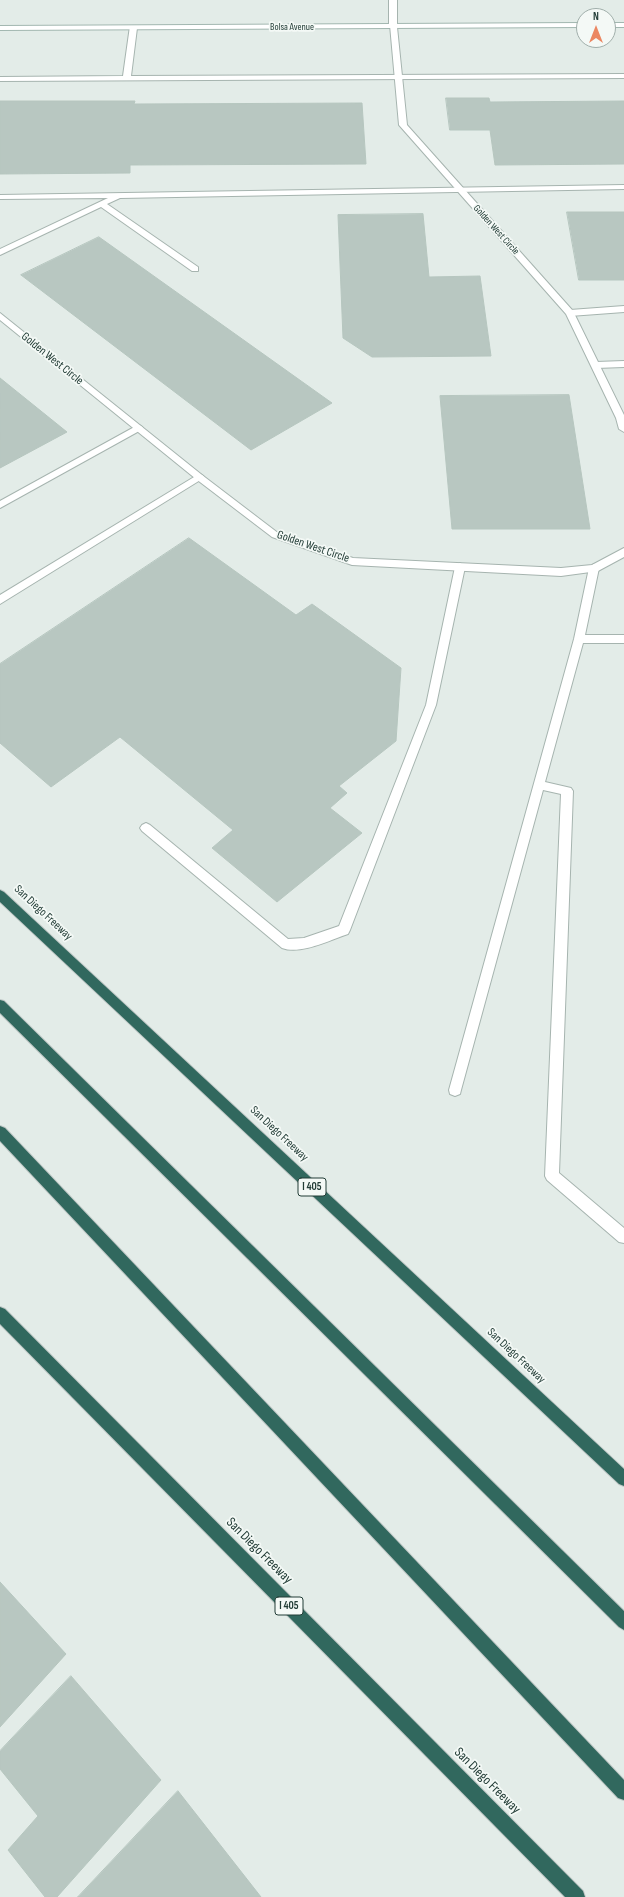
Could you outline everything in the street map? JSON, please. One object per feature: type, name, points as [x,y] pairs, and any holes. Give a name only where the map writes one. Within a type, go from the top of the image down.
[{"type":"highway","name":"San Diego Freeway","points":[[0,895],[624,1479]]},
{"type":"highway","points":[[0,1006],[624,1622]]},
{"type":"highway","points":[[0,1132],[624,1792]]},
{"type":"highway","name":"San Diego Freeway","points":[[0,1314],[577,1897]]},
{"type":"street","name":"Golden West Circle","points":[[393,0],[393,27],[403,125],[570,313],[621,418],[624,428]]},
{"type":"street","name":"Bolsa Avenue","points":[[0,28],[576,25]]},
{"type":"street","points":[[127,78],[133,28]]},
{"type":"street","points":[[0,79],[624,76]]},
{"type":"street","points":[[0,197],[624,186]]},
{"type":"street","points":[[0,252],[120,195]]},
{"type":"street","points":[[101,204],[195,269]]},
{"type":"street","points":[[570,313],[624,309]]},
{"type":"street","name":"Golden West Circle","points":[[0,316],[198,478],[275,535],[352,561],[561,572],[594,568],[622,554],[624,551]]},
{"type":"street","points":[[596,365],[624,364]]},
{"type":"street","points":[[0,505],[138,428]]},
{"type":"street","points":[[0,600],[198,478]]},
{"type":"street","points":[[146,828],[286,944],[304,943],[344,930],[431,705],[460,567]]},
{"type":"street","points":[[455,1090],[579,639],[594,568]]},
{"type":"street","points":[[579,639],[624,639]]},
{"type":"street","points":[[539,785],[567,791],[552,1176],[624,1237]]},
{"type":"building","points":[[446,98],[489,98],[490,102],[624,101],[624,164],[495,165],[490,130],[450,130]]},
{"type":"building","points":[[0,101],[135,101],[134,104],[362,103],[366,164],[130,165],[130,173],[0,174]]},
{"type":"building","points":[[567,212],[624,212],[624,280],[579,280]]},
{"type":"building","points":[[423,214],[429,277],[480,276],[491,356],[372,357],[343,338],[338,215]]},
{"type":"building","points":[[99,237],[332,403],[251,450],[21,275]]},
{"type":"building","points":[[0,378],[67,432],[0,468]]},
{"type":"building","points":[[569,395],[590,529],[452,529],[440,396]]},
{"type":"building","points":[[189,538],[296,615],[312,604],[401,668],[396,741],[339,786],[347,793],[330,808],[362,833],[277,902],[212,848],[233,830],[120,737],[51,787],[0,743],[0,664]]},
{"type":"building","points":[[0,1582],[66,1654],[0,1727]]},
{"type":"building","points":[[71,1676],[161,1780],[57,1897],[45,1897],[8,1850],[38,1816],[0,1769],[0,1751]]},
{"type":"building","points":[[178,1791],[261,1897],[78,1897]]}]
